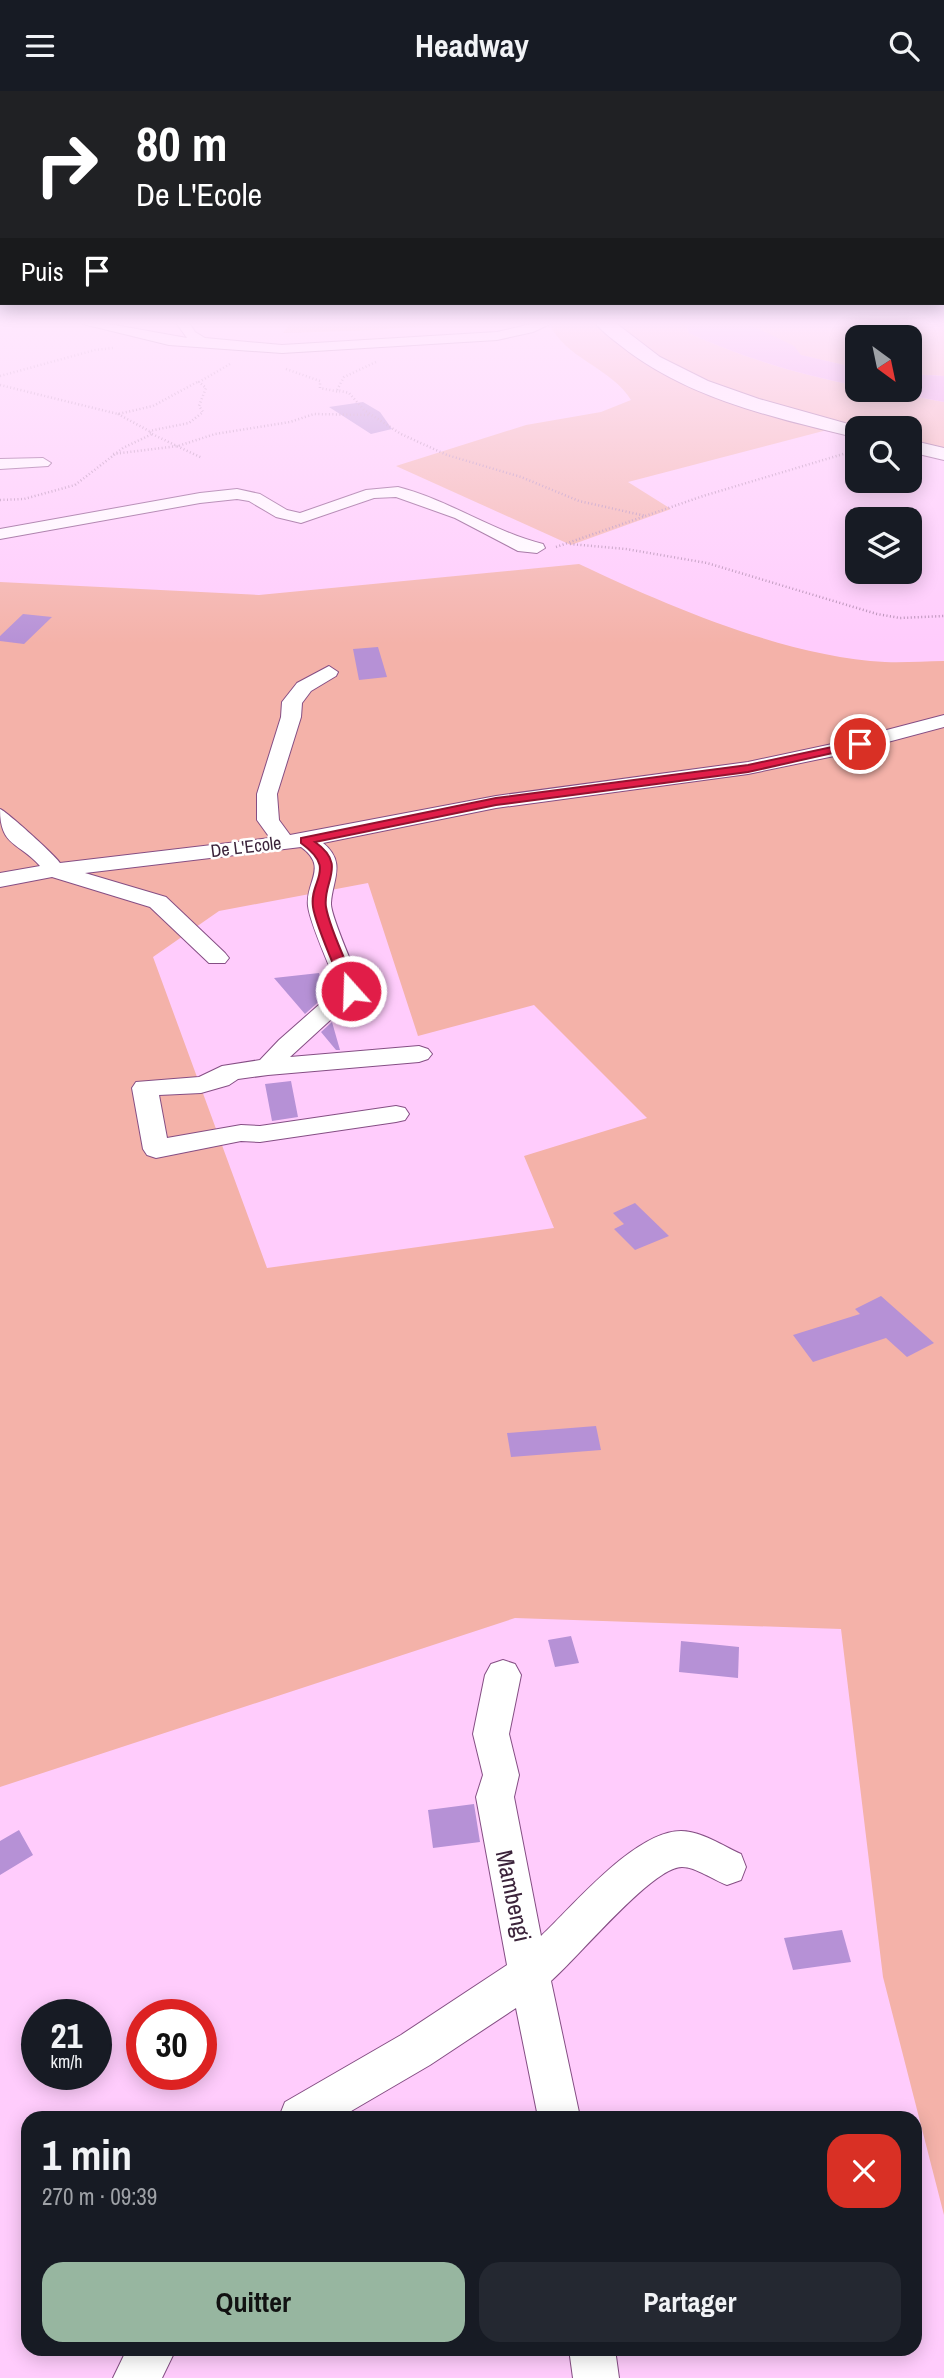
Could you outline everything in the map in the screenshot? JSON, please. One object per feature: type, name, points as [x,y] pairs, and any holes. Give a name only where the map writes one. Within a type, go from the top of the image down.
[{"type":"street","points":[[922,449],[944,454]]},
{"type":"street","points":[[0,464],[43,463]]},
{"type":"street","points":[[0,534],[237,494],[254,496],[282,515],[301,519],[372,493],[398,492],[461,515],[524,547],[537,548]]},
{"type":"street","points":[[268,1067],[288,1045],[351,991],[319,905],[327,873],[319,850],[295,841],[268,821],[267,794],[291,717],[292,702],[304,687],[329,672]]},
{"type":"street","name":"De L'Ecole","points":[[0,880],[53,870],[295,841],[496,802],[748,768],[839,749],[944,721]]},
{"type":"street","points":[[0,815],[19,838],[48,860],[53,870],[158,902],[217,958]]},
{"type":"street","points":[[396,1114],[260,1134],[241,1133],[156,1149],[145,1088],[201,1086],[231,1072],[268,1067],[419,1054]]},
{"type":"street","name":"Mambengi","points":[[503,1675],[492,1734],[501,1775],[495,1797],[498,1822],[557,2111]]},
{"type":"street","points":[[310,2111],[433,2041],[529,1974],[632,1874],[670,1851],[680,1848],[688,1850],[727,1867]]},
{"type":"street","points":[[136,2378],[149,2356]]},
{"type":"street","points":[[593,2356],[596,2378]]},
{"type":"path","points":[[0,500],[24,499],[75,485],[94,473],[113,454],[156,431]]},
{"type":"path","points":[[113,454],[178,446],[235,431]]},
{"type":"path","points":[[397,431],[447,455],[521,477],[579,501],[646,516]]},
{"type":"path","points":[[151,432],[202,458]]},
{"type":"path","points":[[570,544],[646,516],[845,453]]},
{"type":"path","points":[[537,548],[570,544],[626,549],[707,563],[877,614],[900,618],[944,616]]},
{"type":"shaded area","points":[[508,431],[824,431],[628,482],[671,509],[571,545],[396,466]]},
{"type":"shaded area","points":[[922,431],[944,431],[944,448],[922,443]]},
{"type":"shaded area","points":[[579,564],[689,612],[768,640],[847,658],[885,662],[944,661],[944,2215],[922,2129],[922,2111],[917,2111],[883,1977],[841,1629],[515,1618],[0,1787],[0,582],[259,595]],"holes":[[[368,883],[418,1036],[534,1005],[647,1118],[524,1156],[554,1228],[267,1268],[153,957],[219,911]]]},
{"type":"building","points":[[366,431],[385,431],[371,434]]},
{"type":"building","points":[[23,614],[52,617],[24,644],[0,641],[0,636]]},
{"type":"building","points":[[378,647],[387,677],[359,680],[353,649]]},
{"type":"building","points":[[319,973],[325,996],[305,1014],[274,978]]},
{"type":"building","points":[[332,1022],[340,1050],[336,1050],[321,1032]]},
{"type":"building","points":[[291,1081],[298,1117],[272,1121],[265,1084]]},
{"type":"building","points":[[635,1203],[669,1236],[635,1250],[614,1229],[624,1224],[613,1213]]},
{"type":"building","points":[[881,1296],[934,1343],[907,1357],[886,1338],[813,1362],[793,1335],[860,1314],[855,1309]]},
{"type":"building","points":[[596,1426],[601,1450],[511,1457],[507,1433]]},
{"type":"building","points":[[571,1636],[579,1663],[555,1667],[548,1640]]},
{"type":"building","points":[[681,1641],[739,1647],[738,1678],[679,1672]]},
{"type":"building","points":[[474,1804],[480,1842],[433,1848],[428,1810]]},
{"type":"building","points":[[19,1830],[33,1855],[0,1875],[0,1841]]},
{"type":"building","points":[[842,1930],[851,1962],[793,1970],[784,1938]]},
{"type":"route","points":[[351,991],[319,905],[327,873],[323,859],[319,850],[305,840],[496,802],[748,768],[860,744]]}]
